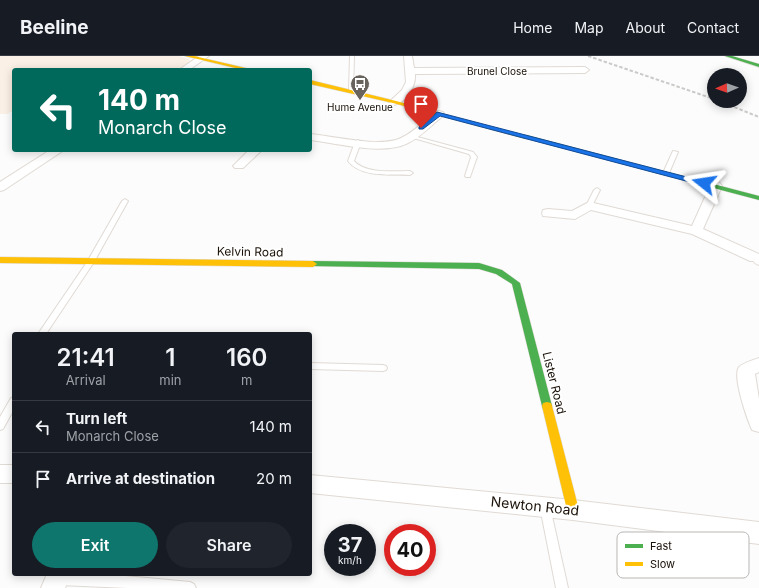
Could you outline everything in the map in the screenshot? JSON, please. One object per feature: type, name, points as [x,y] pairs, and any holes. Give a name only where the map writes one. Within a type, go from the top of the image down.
[{"type":"street","points":[[187,56],[203,58],[243,68]]},
{"type":"street","points":[[394,102],[406,93],[411,83],[408,56]]},
{"type":"street","points":[[727,56],[759,66]]},
{"type":"street","points":[[186,68],[203,58]]},
{"type":"street","name":"Brunel Close","points":[[410,71],[584,70]]},
{"type":"street","points":[[312,82],[394,102],[759,198]]},
{"type":"street","points":[[312,137],[386,145],[400,142],[412,136],[439,114]]},
{"type":"street","points":[[0,187],[55,152]]},
{"type":"street","points":[[239,166],[254,152]]},
{"type":"street","points":[[696,231],[716,186]]},
{"type":"street","points":[[548,213],[575,215],[589,206],[696,231],[757,261]]},
{"type":"street","name":"Kelvin Road","points":[[0,260],[479,266],[499,272]]},
{"type":"street","name":"Lister Road","points":[[499,272],[516,283],[573,510]]},
{"type":"street","points":[[759,365],[746,370],[749,396],[759,424]]},
{"type":"street","points":[[0,474],[12,474]]},
{"type":"street","name":"Newton Road","points":[[312,484],[573,510],[759,533]]},
{"type":"lane","points":[[351,91],[352,56]]},
{"type":"lane","points":[[412,136],[471,153],[474,157],[468,176]]},
{"type":"lane","points":[[358,142],[351,161],[356,167],[369,171],[410,173]]},
{"type":"lane","points":[[666,173],[675,152]]},
{"type":"lane","points":[[589,206],[597,190]]},
{"type":"lane","points":[[43,332],[90,262],[125,201]]},
{"type":"lane","points":[[312,366],[383,368]]},
{"type":"lane","points":[[0,426],[12,405]]},
{"type":"lane","points":[[544,507],[562,588]]},
{"type":"lane","points":[[56,580],[115,581],[190,588]]},
{"type":"shaded area","points":[[0,56],[179,56],[189,59],[190,62],[181,68],[12,68],[12,112],[8,114],[0,114]]},
{"type":"railway","points":[[588,56],[707,97]]},
{"type":"railway","points":[[736,108],[759,117]]},
{"type":"traffic: fast","points":[[727,56],[759,66]]},
{"type":"traffic: fast","points":[[526,137],[759,198]]},
{"type":"traffic: fast","points":[[313,264],[479,266],[499,272],[516,283],[547,406]]},
{"type":"traffic: slow","points":[[187,56],[242,68]]},
{"type":"traffic: slow","points":[[312,82],[394,102],[526,137]]},
{"type":"traffic: slow","points":[[0,260],[313,264]]},
{"type":"traffic: slow","points":[[547,406],[573,510]]},
{"type":"place","name":"Hume Avenue","points":[[360,101]]},
{"type":"route","points":[[421,128],[439,114],[704,183]]}]
